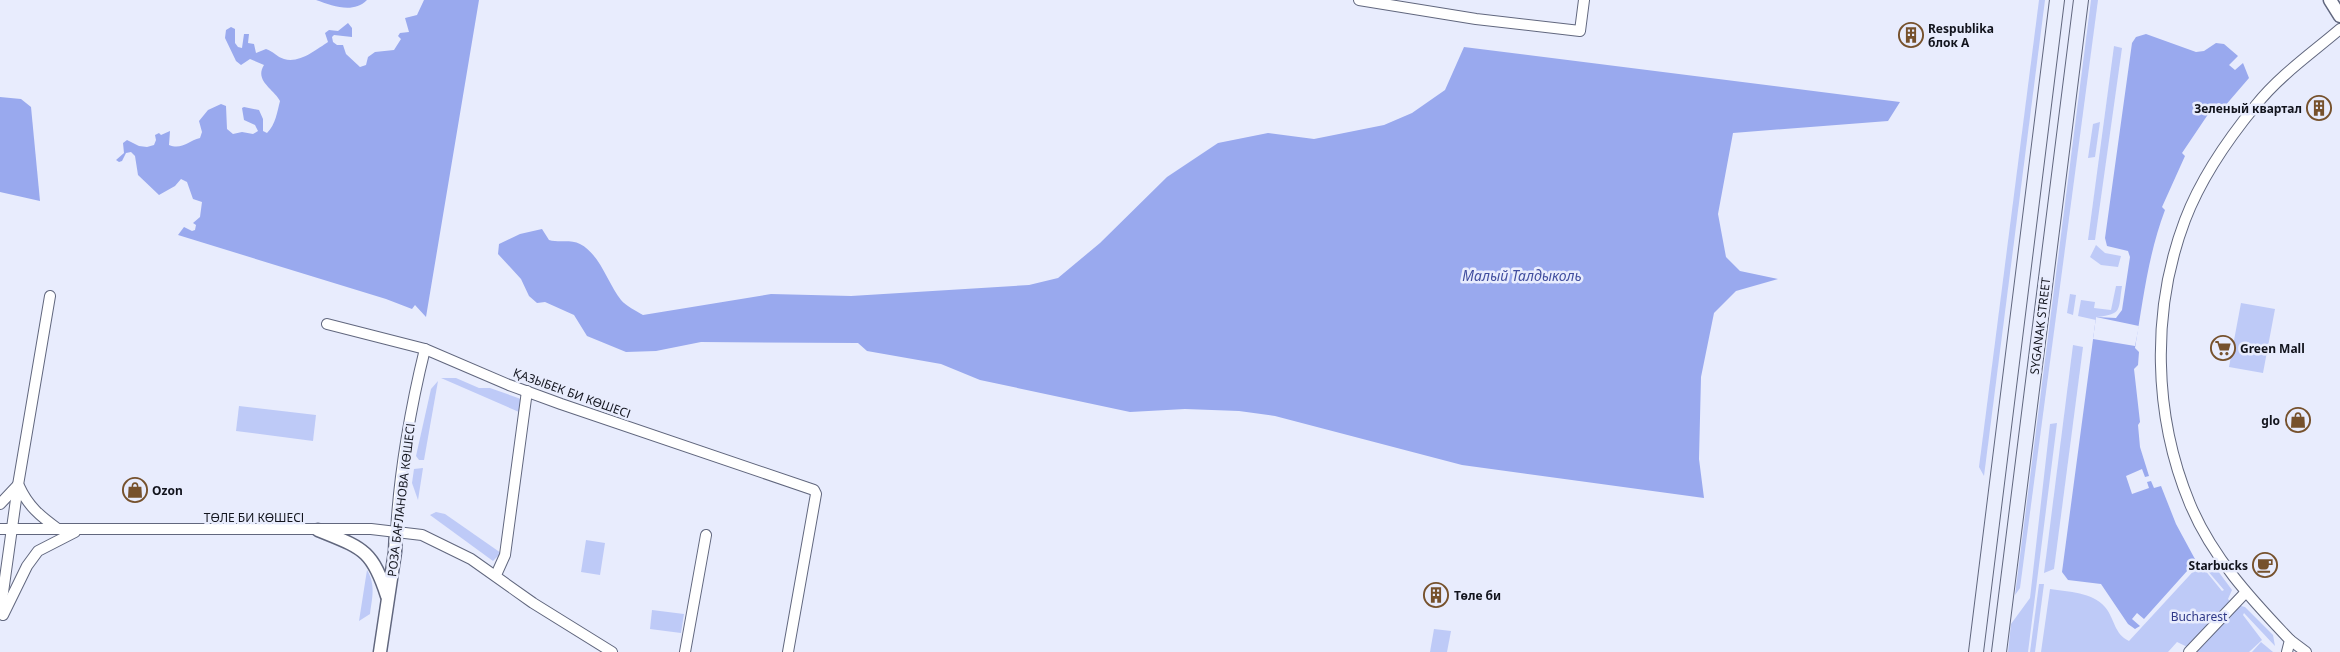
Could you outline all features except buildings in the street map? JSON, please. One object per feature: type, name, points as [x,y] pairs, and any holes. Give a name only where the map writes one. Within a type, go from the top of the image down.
[{"type":"main road","name":"SYGANAK STREET","points":[[1976,652],[2057,0]]},
{"type":"main road","name":"SYGANAK STREET","points":[[1999,652],[2081,0]]},
{"type":"street","points":[[1360,0],[1476,19],[1580,31],[1584,0]]},
{"type":"street","points":[[2330,0],[2340,16]]},
{"type":"street","points":[[2306,652],[2290,640],[2245,593],[2207,536],[2190,505],[2178,472],[2164,407],[2160,345],[2165,292],[2185,219],[2202,182],[2228,141],[2258,103],[2293,68],[2340,29]]},
{"type":"street","points":[[0,614],[18,485],[50,296]]},
{"type":"street","name":"ҚАЗЫБЕК БИ КӨШЕСІ","points":[[327,324],[425,349],[527,391],[809,488],[816,494],[788,652]]},
{"type":"street","name":"РОЗА БАҒЛАНОВА КӨШЕСІ","points":[[380,652],[395,552],[397,509],[415,390],[425,349]]},
{"type":"street","points":[[496,575],[505,555],[527,391]]},
{"type":"street","points":[[0,504],[18,485]]},
{"type":"street","points":[[18,485],[26,502],[37,514],[58,530]]},
{"type":"street","name":"ТӨЛЕ БИ КӨШЕСІ","points":[[0,529],[371,529],[422,535],[471,559],[533,603],[612,652]]},
{"type":"street","points":[[0,620],[27,566],[38,551],[78,530]]},
{"type":"street","points":[[318,530],[352,544],[367,554],[378,569],[388,600]]},
{"type":"street","points":[[685,652],[706,535]]},
{"type":"street","points":[[2189,652],[2245,593]]},
{"type":"street","points":[[2287,652],[2290,640]]},
{"type":"green space","points":[[2039,0],[2045,0],[1984,476],[1979,467]]},
{"type":"green space","points":[[2091,0],[2098,0],[2020,588],[2015,595]]},
{"type":"green space","points":[[2114,46],[2122,48],[2095,240],[2088,240]]},
{"type":"green space","points":[[2100,122],[2095,157],[2088,158],[2093,124]]},
{"type":"green space","points":[[2096,245],[2105,253],[2121,256],[2118,267],[2101,265],[2090,257]]},
{"type":"green space","points":[[2116,286],[2122,286],[2119,306],[2115,312],[2097,317],[2096,320],[2078,316],[2081,300],[2095,302],[2094,308],[2111,310]]},
{"type":"green space","points":[[2070,294],[2076,295],[2073,315],[2067,313]]},
{"type":"green space","points":[[2241,303],[2275,309],[2263,373],[2229,367]]},
{"type":"green space","points":[[2073,345],[2083,347],[2054,569],[2044,573]]},
{"type":"green space","points":[[441,378],[456,378],[479,388],[490,388],[521,399],[519,412]]},
{"type":"green space","points":[[438,381],[424,460],[419,460],[416,456],[431,389]]},
{"type":"green space","points":[[239,406],[316,415],[313,441],[236,431]]},
{"type":"green space","points":[[2057,423],[2028,652],[2008,652],[2011,624],[2030,598],[2050,424]]},
{"type":"green space","points":[[423,468],[418,500],[412,483],[414,469]]},
{"type":"green space","points":[[436,512],[445,514],[501,553],[493,561],[430,515]]},
{"type":"green space","points":[[586,540],[605,543],[600,575],[581,572]]},
{"type":"green space","name":"Bucharest","points":[[2212,563],[2232,590],[2228,599],[2235,607],[2237,605],[2245,607],[2273,635],[2275,646],[2244,613],[2243,615],[2262,640],[2249,652],[2198,652],[2177,642],[2168,652],[2041,652],[2050,589],[2094,598],[2105,607],[2117,630],[2129,641],[2200,564],[2222,591],[2224,590],[2207,570]]},
{"type":"green space","points":[[367,570],[372,581],[370,614],[359,621]]},
{"type":"green space","points":[[2039,584],[2044,584],[2035,652],[2030,652]]},
{"type":"green space","points":[[652,610],[684,614],[681,633],[650,629]]},
{"type":"green space","points":[[1434,629],[1451,631],[1447,652],[1430,652]]},
{"type":"green space","points":[[2261,642],[2273,652],[2252,652]]},
{"type":"water","points":[[316,0],[367,0],[356,7],[349,8]]},
{"type":"water","points":[[424,0],[479,0],[426,317],[415,305],[412,309],[386,299],[178,235],[184,227],[192,231],[195,230],[196,225],[193,223],[200,217],[202,202],[193,199],[187,182],[181,179],[175,186],[159,195],[138,175],[135,156],[131,152],[126,153],[122,161],[116,160],[124,153],[123,143],[127,140],[139,146],[147,147],[154,145],[155,135],[159,133],[161,135],[170,131],[169,145],[178,146],[200,138],[202,132],[199,121],[208,110],[221,104],[226,106],[227,129],[233,134],[242,132],[253,134],[258,131],[255,125],[244,120],[242,108],[244,107],[259,110],[263,119],[263,131],[267,133],[274,122],[280,101],[261,76],[264,65],[250,59],[241,65],[236,61],[225,38],[226,30],[231,27],[235,29],[235,43],[238,47],[242,48],[244,34],[249,34],[248,43],[254,44],[256,53],[266,49],[282,58],[290,60],[302,58],[313,52],[328,42],[325,33],[329,30],[338,31],[348,23],[352,28],[352,37],[334,35],[332,37],[333,42],[337,45],[343,45],[346,54],[360,67],[366,65],[368,57],[375,52],[394,50],[401,39],[398,36],[400,33],[409,32],[405,18],[417,15]]},
{"type":"water","points":[[2146,34],[2196,52],[2204,51],[2216,43],[2224,44],[2238,56],[2229,65],[2235,70],[2243,63],[2249,78],[2224,107],[2219,103],[2215,104],[2182,153],[2185,156],[2162,207],[2165,210],[2150,261],[2135,348],[2139,352],[2138,365],[2134,369],[2140,422],[2138,425],[2140,447],[2149,476],[2145,477],[2142,469],[2126,476],[2132,494],[2149,488],[2147,482],[2151,481],[2154,488],[2161,486],[2176,524],[2196,561],[2144,619],[2137,613],[2132,619],[2140,626],[2135,629],[2128,624],[2101,584],[2068,580],[2062,572],[2096,317],[2116,318],[2122,310],[2130,257],[2128,251],[2107,246],[2105,238],[2132,43],[2136,37]]},
{"type":"water","name":"Малый Талдыколь","points":[[1464,47],[1900,102],[1888,121],[1733,133],[1718,214],[1726,257],[1740,271],[1778,279],[1736,291],[1714,313],[1701,377],[1699,459],[1704,498],[1462,465],[1275,416],[1239,411],[1185,409],[1130,412],[980,380],[941,364],[867,351],[858,343],[701,342],[656,351],[626,352],[587,336],[574,315],[545,302],[537,303],[529,296],[521,279],[498,254],[499,244],[520,234],[542,229],[549,240],[569,241],[580,244],[593,255],[621,300],[643,315],[771,294],[851,296],[1029,285],[1058,278],[1100,243],[1167,177],[1218,143],[1268,133],[1314,139],[1384,125],[1412,113],[1445,90]]},
{"type":"water","points":[[0,97],[21,99],[31,107],[40,201],[0,192]]},
{"type":"pier","points":[[2096,317],[2139,326],[2135,346],[2093,339]]},
{"type":"place","name":"Respublika блок А","points":[[1911,35]]},
{"type":"place","name":"Зеленый квартал","points":[[2319,108]]},
{"type":"place","name":"Green Mall","points":[[2223,348]]},
{"type":"place","name":"glo","points":[[2298,420]]},
{"type":"place","name":"Ozon","points":[[135,490]]},
{"type":"place","name":"Starbucks","points":[[2265,565]]},
{"type":"place","name":"Төле би","points":[[1436,595]]}]
